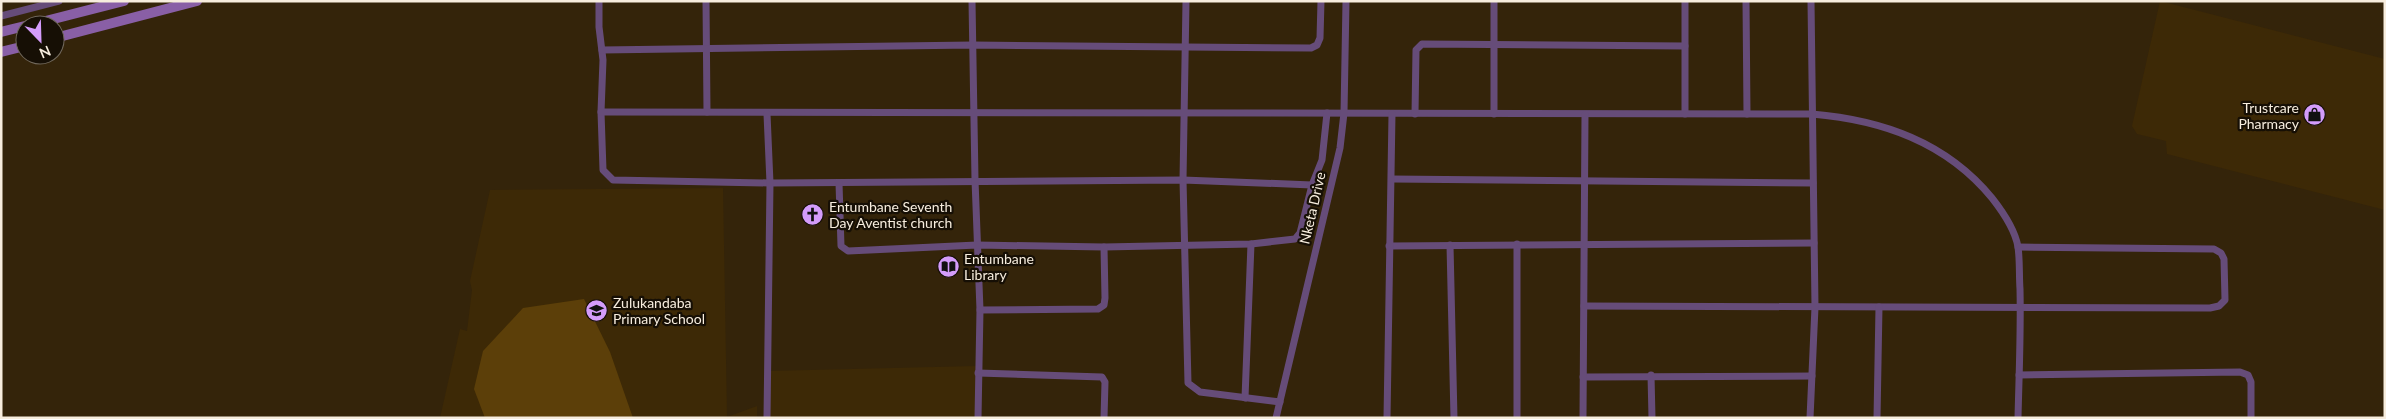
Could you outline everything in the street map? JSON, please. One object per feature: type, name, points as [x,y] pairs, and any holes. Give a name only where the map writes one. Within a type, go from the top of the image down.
[{"type":"street","points":[[1,16],[59,1]]},
{"type":"street","points":[[65,16],[124,1]]},
{"type":"street","points":[[65,35],[197,1]]},
{"type":"street","points":[[599,1],[602,50],[601,112],[603,170],[613,180],[770,183],[975,180],[1183,180],[1312,185]]},
{"type":"street","points":[[706,1],[706,112]]},
{"type":"street","points":[[972,1],[973,114],[980,310],[978,418]]},
{"type":"street","points":[[1186,1],[1186,113],[1183,180],[1188,383],[1200,392],[1280,402]]},
{"type":"street","points":[[602,50],[706,47],[973,45],[1311,48],[1317,45],[1320,38],[1321,1]]},
{"type":"street","name":"Nketa Drive","points":[[1276,418],[1340,148],[1344,113],[1346,1]]},
{"type":"street","points":[[1494,1],[1494,114]]},
{"type":"street","points":[[1684,114],[1685,1]]},
{"type":"street","points":[[1746,1],[1747,114]]},
{"type":"street","points":[[1810,1],[1815,307],[1810,418]]},
{"type":"street","points":[[1,32],[15,28]]},
{"type":"street","points":[[1415,114],[1416,50],[1420,44],[1685,46]]},
{"type":"street","points":[[1,52],[15,48]]},
{"type":"street","points":[[601,112],[767,114],[1812,114],[1838,116],[1884,127],[1942,152],[1980,184],[1999,206],[2010,225],[2018,247],[2020,308],[2018,418]]},
{"type":"street","points":[[839,183],[841,246],[844,250],[977,245],[1104,247],[1250,244],[1291,240],[1298,237],[1312,185],[1322,160],[1327,113]]},
{"type":"street","points":[[767,114],[770,183],[767,418]]},
{"type":"street","points":[[1387,418],[1392,114]]},
{"type":"street","points":[[1583,418],[1583,182],[1585,115]]},
{"type":"street","points":[[1392,179],[1813,183]]},
{"type":"street","points":[[1389,246],[1814,243]]},
{"type":"street","points":[[1245,398],[1250,244]]},
{"type":"street","points":[[1517,244],[1517,418]]},
{"type":"street","points":[[1450,245],[1454,418]]},
{"type":"street","points":[[980,310],[1098,309],[1104,305],[1105,298],[1104,247]]},
{"type":"street","points":[[1584,306],[2210,308],[2219,306],[2225,300],[2224,258],[2214,249],[2018,247]]},
{"type":"street","points":[[1876,418],[1879,307]]},
{"type":"street","points":[[2019,375],[2240,372],[2248,375],[2251,382],[2251,418]]},
{"type":"street","points":[[978,373],[1102,377],[1105,382],[1104,418]]},
{"type":"street","points":[[1651,375],[1652,418]]},
{"type":"street","points":[[1583,376],[1812,376]]},
{"type":"shaded area","points":[[2160,1],[2385,59],[2385,210],[2167,154],[2166,141],[2137,134],[2132,126]]},
{"type":"shaded area","name":"Zulukandaba Primary School","points":[[723,188],[727,417],[757,406],[757,418],[440,418],[460,329],[467,331],[472,290],[470,281],[490,190]]},
{"type":"shaded area","points":[[584,299],[610,352],[633,418],[485,418],[474,389],[483,351],[523,308]]},
{"type":"shaded area","points":[[976,366],[975,418],[769,418],[769,371]]},
{"type":"place","name":"Trustcare Pharmacy","points":[[2315,115]]},
{"type":"place","name":"Entumbane Seventh Day Aventist church","points":[[813,214]]},
{"type":"place","name":"Entumbane Library","points":[[948,266]]},
{"type":"place","name":"Zulukandaba Primary School","points":[[597,310]]}]
